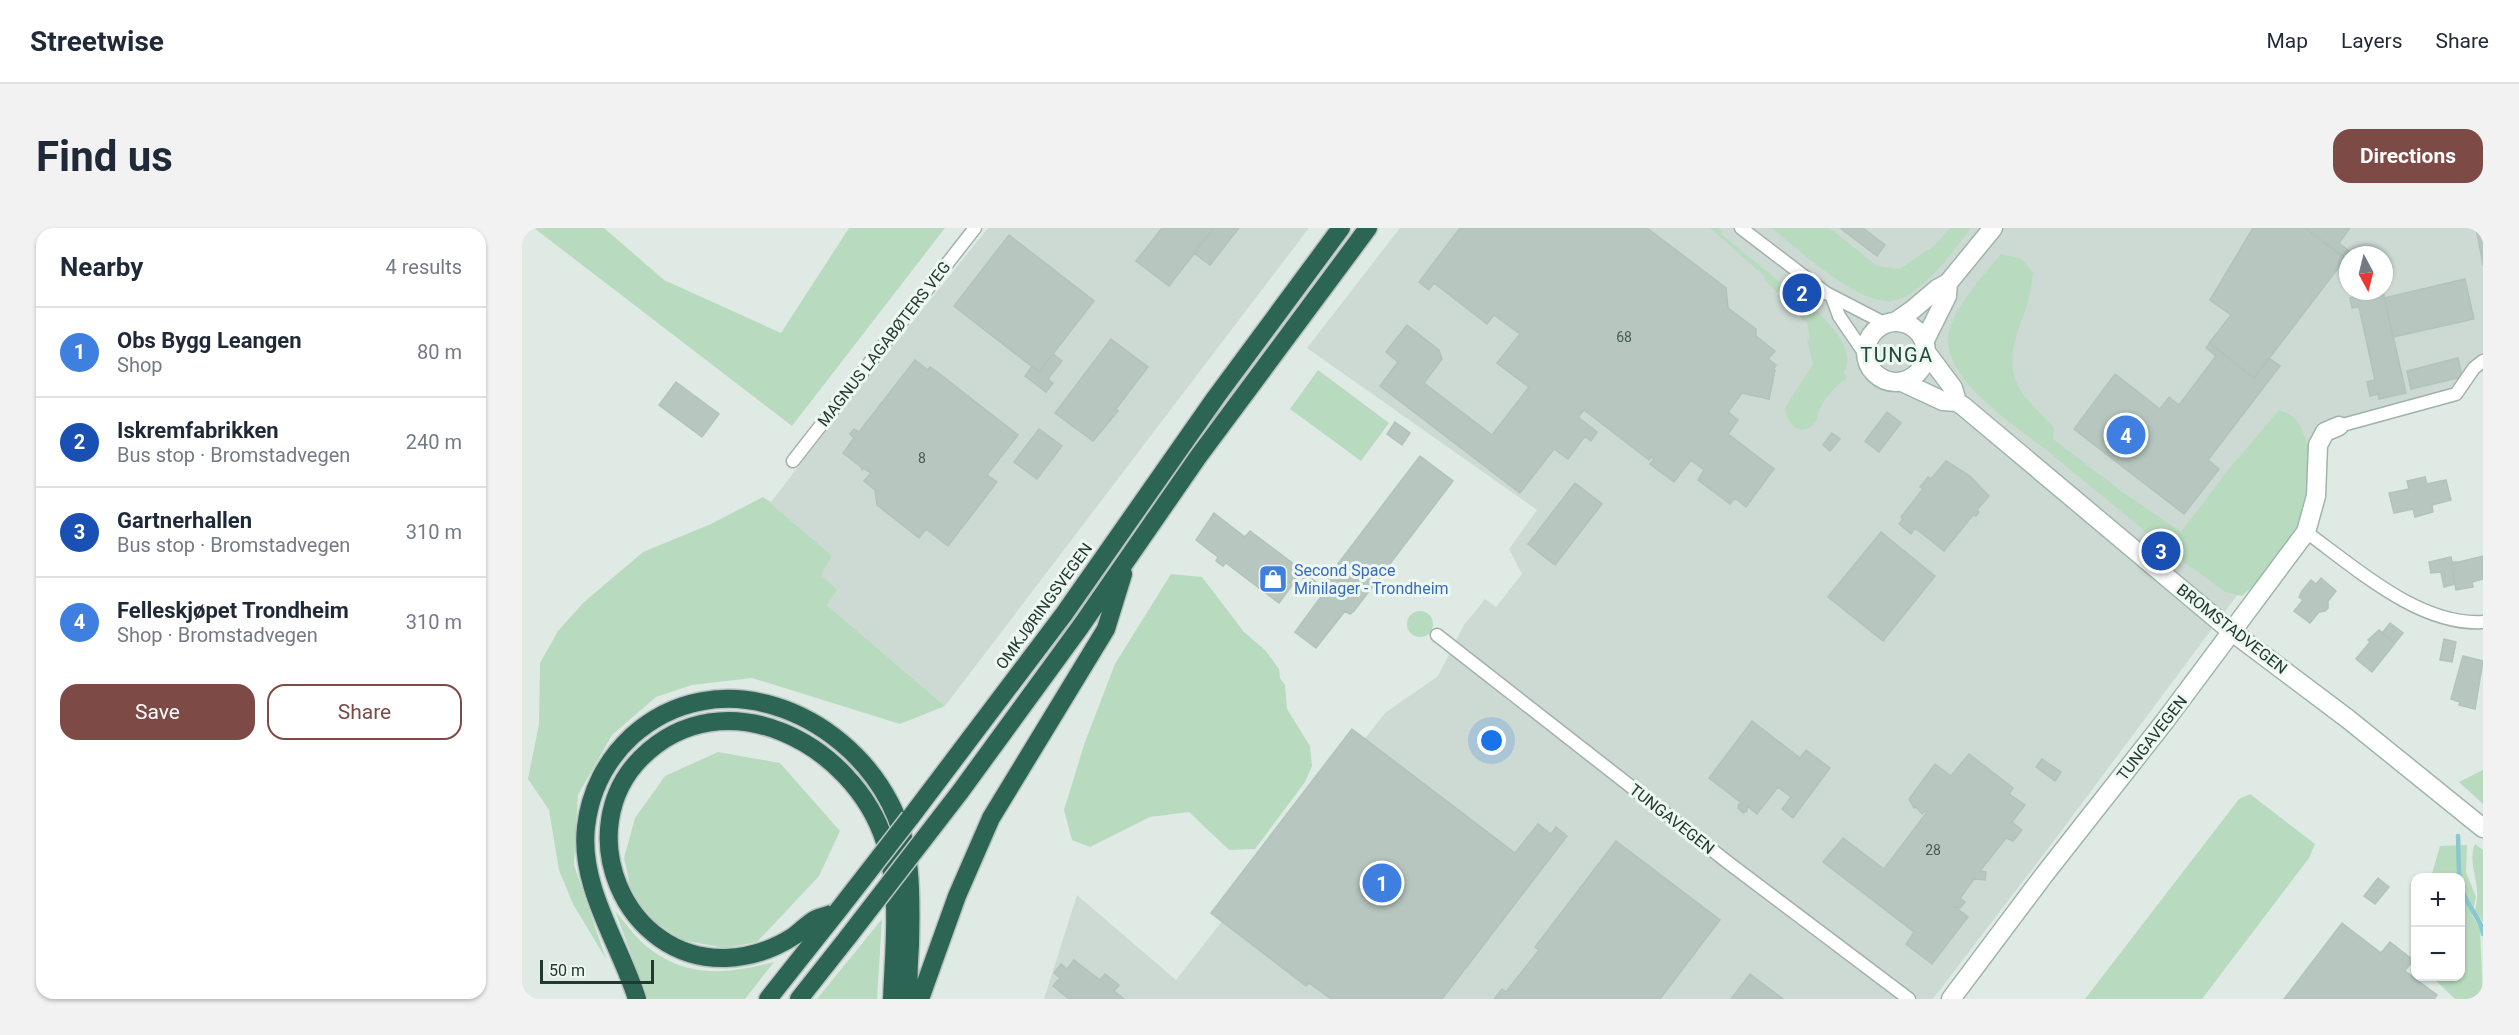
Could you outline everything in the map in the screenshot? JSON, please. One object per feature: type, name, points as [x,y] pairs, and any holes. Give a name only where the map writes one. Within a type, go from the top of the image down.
[{"type":"highway","name":"OMKJØRINGSVEGEN","points":[[768,999],[947,771],[1064,614],[1215,398],[1341,228]]},
{"type":"highway","points":[[799,999],[960,792],[1081,626],[1212,438],[1368,228]]},
{"type":"highway","points":[[920,999],[957,897],[987,827],[1014,778],[1106,629],[1129,555]]},
{"type":"highway","points":[[637,999],[589,872],[586,829],[589,807],[596,787],[609,762],[625,742],[645,725],[691,703],[744,700],[769,704],[793,712],[815,723],[835,737],[857,756],[890,803],[909,866],[911,890],[909,999]]},
{"type":"highway","points":[[837,912],[814,920],[793,936],[770,949],[749,956],[704,957],[667,943],[635,914],[617,885],[612,870],[609,841],[610,815],[628,774],[648,752],[675,734],[696,725],[716,722],[741,721],[780,730],[829,759],[857,790],[870,810],[880,828],[891,863],[895,905],[892,999]]},
{"type":"street","name":"MAGNUS LAGABØTERS VEG","points":[[792,461],[975,228]]},
{"type":"street","points":[[1741,228],[1832,297],[1890,323],[1913,327],[1925,347]]},
{"type":"street","points":[[1948,283],[1947,296],[1925,347],[1921,370],[1902,382],[1888,382],[1880,378],[1868,364],[1866,344],[1871,335],[1911,311],[1937,289],[1948,283],[1993,228]]},
{"type":"street","points":[[1832,297],[1839,316],[1866,354]]},
{"type":"street","name":"BROMSTADVEGEN","points":[[1925,347],[1953,388],[1957,402],[2231,632],[2348,718],[2483,828]]},
{"type":"street","name":"TUNGAVEGEN","points":[[1952,999],[2306,532],[2316,496],[2318,445],[2325,432],[2339,426],[2456,394],[2474,368],[2483,361]]},
{"type":"street","name":"BROMSTADVEGEN","points":[[1902,382],[1943,401],[1957,402]]},
{"type":"street","points":[[2306,532],[2415,607],[2459,622],[2483,621]]},
{"type":"street","name":"TUNGAVEGEN","points":[[1437,635],[1730,864],[1909,999]]},
{"type":"shaded area","points":[[988,228],[1309,228],[945,706],[827,605],[821,575],[763,497],[771,502]]},
{"type":"shaded area","points":[[1400,228],[2483,228],[2483,369],[2466,384],[2304,447],[2306,503],[1933,999],[1044,999],[1077,895],[1176,980],[1385,713],[1438,676],[1464,625],[1485,599],[1496,607],[1522,574],[1509,549],[1537,510],[1307,348]]},
{"type":"green space","points":[[534,228],[604,228],[664,280],[781,333],[849,228],[945,228],[792,426]]},
{"type":"green space","points":[[1710,228],[1719,228],[1723,231],[1721,234],[1791,291],[1790,294],[1797,300],[1800,298],[1827,321],[1842,341],[1846,352],[1847,363],[1844,373],[1847,378],[1827,397],[1816,421],[1809,428],[1804,430],[1795,427],[1788,419],[1785,408],[1813,364],[1807,340],[1810,339],[1807,322],[1803,321],[1799,312],[1766,282],[1764,276]]},
{"type":"green space","points":[[1771,228],[1830,228],[1877,266],[1899,269],[1935,245],[1950,228],[1971,228],[1936,272],[1914,291],[1903,298],[1891,301],[1877,300],[1845,285]]},
{"type":"green space","points":[[2001,254],[2022,259],[2033,273],[2028,300],[2015,339],[2012,359],[2015,379],[2023,394],[2054,428],[2053,439],[2124,493],[2181,532],[2228,470],[2279,410],[2295,419],[2306,441],[2311,467],[2310,493],[2304,517],[2293,539],[2278,560],[2242,596],[2225,592],[2169,551],[2171,547],[2165,542],[2162,545],[1992,408],[1963,377],[1953,361],[1948,344],[1949,333],[1967,296]]},
{"type":"green space","points":[[1318,370],[1389,423],[1361,461],[1290,409]]},
{"type":"green space","points":[[763,497],[832,556],[821,575],[837,590],[827,605],[945,706],[900,724],[752,678],[692,685],[656,697],[612,735],[578,795],[574,865],[606,959],[573,904],[559,870],[549,810],[528,779],[539,724],[540,663],[558,631],[583,603],[643,552],[711,524]]},
{"type":"green space","points":[[1171,574],[1202,577],[1244,632],[1265,650],[1279,669],[1280,678],[1285,685],[1287,709],[1310,746],[1312,766],[1305,782],[1255,849],[1229,850],[1189,812],[1150,817],[1090,847],[1072,840],[1064,810],[1085,742],[1115,664]]},
{"type":"green space","points":[[1420,611],[1429,615],[1433,624],[1429,633],[1420,637],[1411,633],[1407,624],[1411,615]]},
{"type":"green space","points":[[718,752],[780,763],[840,831],[819,876],[757,942],[725,948],[682,940],[657,923],[641,906],[630,886],[624,858],[635,818],[665,776]]},
{"type":"green space","points":[[2483,770],[2483,804],[2459,782]]},
{"type":"green space","points":[[2250,794],[2315,844],[2309,858],[2202,999],[2085,999],[2239,799]]},
{"type":"green space","points":[[2475,844],[2483,850],[2483,922],[2475,910],[2477,891],[2472,860]]},
{"type":"green space","points":[[2467,845],[2466,872],[2476,897],[2472,915],[2480,929],[2483,999],[2455,999],[2436,981],[2465,981],[2465,873],[2432,873],[2440,846]]},
{"type":"green space","points":[[615,911],[646,946],[661,957],[692,969],[723,971],[774,962],[745,999],[648,999]]},
{"type":"green space","points":[[882,919],[877,999],[817,999]]},
{"type":"building","points":[[1162,228],[1214,228],[1169,286],[1136,261]]},
{"type":"building","points":[[1214,228],[1239,228],[1210,265],[1194,253]]},
{"type":"building","points":[[1460,228],[1647,228],[1726,288],[1728,308],[1756,329],[1756,336],[1775,351],[1768,359],[1776,365],[1769,399],[1742,393],[1728,412],[1738,420],[1728,434],[1774,469],[1746,507],[1735,498],[1730,504],[1698,480],[1704,470],[1691,460],[1674,482],[1650,464],[1654,459],[1651,457],[1649,460],[1584,410],[1578,417],[1597,432],[1591,441],[1585,436],[1568,459],[1554,449],[1520,493],[1380,386],[1398,362],[1386,352],[1407,325],[1439,350],[1442,359],[1424,383],[1492,435],[1529,387],[1497,363],[1520,334],[1494,315],[1487,324],[1434,283],[1429,290],[1419,282]]},
{"type":"building","points":[[1840,228],[1863,228],[1885,245],[1877,256]]},
{"type":"building","points":[[2253,228],[2305,228],[2339,253],[2339,267],[2254,378],[2209,343],[2231,315],[2210,300]]},
{"type":"building","points":[[2305,228],[2350,228],[2339,243],[2343,246],[2339,246],[2339,254]]},
{"type":"building","points":[[2476,228],[2483,228],[2483,265]]},
{"type":"building","points":[[1009,235],[1094,301],[1039,372],[954,306]]},
{"type":"building","points":[[2465,279],[2474,319],[2393,337],[2384,300],[2393,300],[2393,296]]},
{"type":"building","points":[[2350,300],[2385,300],[2406,393],[2379,399],[2378,394],[2370,396],[2367,382],[2375,380],[2359,307],[2352,308]]},
{"type":"building","points":[[1111,339],[1148,367],[1116,409],[1118,411],[1093,441],[1055,413]]},
{"type":"building","points":[[2210,343],[2254,378],[2269,358],[2280,366],[2208,460],[2219,469],[2184,514],[2074,429],[2115,374],[2160,409],[2169,397],[2179,405],[2216,356],[2206,348]]},
{"type":"building","points":[[1053,354],[1062,361],[1048,379],[1053,383],[1046,392],[1025,376],[1032,366],[1039,372]]},
{"type":"building","points":[[2458,358],[2462,377],[2411,389],[2407,371]]},
{"type":"building","points":[[915,360],[928,370],[930,367],[936,371],[1018,435],[987,475],[997,482],[948,546],[926,529],[919,538],[877,505],[875,490],[864,481],[871,473],[863,468],[862,470],[843,453],[854,438],[850,434],[854,429],[859,432]]},
{"type":"building","points":[[676,382],[719,414],[702,437],[659,405]]},
{"type":"building","points":[[1887,412],[1901,423],[1879,452],[1865,441]]},
{"type":"building","points":[[1395,422],[1410,433],[1402,445],[1387,434]]},
{"type":"building","points":[[1039,429],[1062,446],[1037,479],[1014,462]]},
{"type":"building","points":[[1832,433],[1840,439],[1830,451],[1823,445]]},
{"type":"building","points":[[1420,456],[1453,481],[1354,611],[1350,614],[1345,611],[1316,648],[1295,632],[1323,594],[1318,590]]},
{"type":"building","points":[[1946,461],[1970,476],[1989,496],[1977,510],[1979,512],[1976,516],[1973,515],[1944,551],[1915,528],[1911,534],[1899,524],[1903,519],[1901,517],[1923,489],[1920,487],[1928,477],[1931,479]]},
{"type":"building","points":[[2425,477],[2427,484],[2446,480],[2451,500],[2432,505],[2433,512],[2415,517],[2413,509],[2394,513],[2389,493],[2409,489],[2407,481]]},
{"type":"building","points":[[1575,483],[1602,504],[1555,565],[1528,544]]},
{"type":"building","points":[[1214,513],[1245,537],[1250,531],[1299,568],[1275,600],[1226,563],[1223,566],[1216,561],[1218,557],[1196,540]]},
{"type":"building","points":[[1881,532],[1935,576],[1883,641],[1828,597]]},
{"type":"building","points":[[2483,556],[2483,579],[2472,582],[2473,587],[2456,590],[2451,564]]},
{"type":"building","points":[[2451,557],[2452,562],[2461,562],[2451,564],[2455,584],[2444,587],[2441,572],[2431,573],[2429,562]]},
{"type":"building","points":[[1299,569],[1321,586],[1318,590],[1299,576],[1279,603],[1275,600]]},
{"type":"building","points":[[2321,578],[2336,591],[2328,601],[2328,608],[2319,612],[2310,623],[2294,611],[2303,600],[2299,597],[2302,591],[2311,580],[2316,584]]},
{"type":"building","points":[[2390,623],[2403,633],[2395,643],[2382,633]]},
{"type":"building","points":[[2379,630],[2395,643],[2372,672],[2356,659],[2370,642],[2368,640]]},
{"type":"building","points":[[2444,639],[2456,642],[2452,662],[2440,660]]},
{"type":"building","points":[[2463,656],[2483,661],[2475,709],[2459,705],[2460,702],[2451,699]]},
{"type":"building","points":[[1752,721],[1800,758],[1806,750],[1830,768],[1793,818],[1782,809],[1791,797],[1778,787],[1757,814],[1747,806],[1747,811],[1743,813],[1738,808],[1739,804],[1743,804],[1709,778]]},
{"type":"building","points":[[1352,729],[1515,853],[1538,824],[1551,834],[1556,827],[1567,836],[1442,999],[1331,999],[1309,983],[1306,986],[1211,913]]},
{"type":"building","points":[[1969,754],[2013,788],[2009,794],[2025,805],[2012,822],[2022,830],[2013,841],[2006,838],[1980,871],[1986,872],[1985,880],[1974,879],[1960,898],[1965,902],[1960,908],[1954,906],[1968,917],[1932,964],[1906,944],[1914,932],[1823,862],[1843,838],[1884,869],[1927,812],[1922,814],[1916,807],[1914,808],[1909,799],[1935,764],[1951,776]]},
{"type":"building","points":[[2042,759],[2061,772],[2055,781],[2036,767]]},
{"type":"building","points":[[1616,841],[1720,920],[1660,999],[1494,999],[1502,989],[1506,992],[1539,950],[1535,947]]},
{"type":"building","points":[[2378,878],[2389,887],[2375,904],[2364,896]]},
{"type":"building","points":[[2342,923],[2381,953],[2390,942],[2411,958],[2411,963],[2405,971],[2411,976],[2411,981],[2418,981],[2437,995],[2434,999],[2284,999]]},
{"type":"building","points":[[1074,960],[1100,980],[1105,974],[1119,985],[1114,991],[1124,999],[1069,999],[1053,986],[1060,978],[1054,973],[1061,964],[1067,969]]},
{"type":"building","points":[[1750,974],[1783,999],[1731,999]]},
{"type":"waterway","points":[[2458,836],[2461,886],[2483,934]]},
{"type":"place","name":"Iskremfabrikken","points":[[1802,293]]},
{"type":"place","name":"Felleskjøpet Trondheim","points":[[2126,435]]},
{"type":"place","name":"Gartnerhallen","points":[[2161,551]]},
{"type":"place","name":"Second Space Minilager - Trondheim","points":[[1273,579]]},
{"type":"place","name":"Obs Bygg Leangen","points":[[1382,883]]},
{"type":"district","name":"TUNGA","points":[[1897,355]]}]
